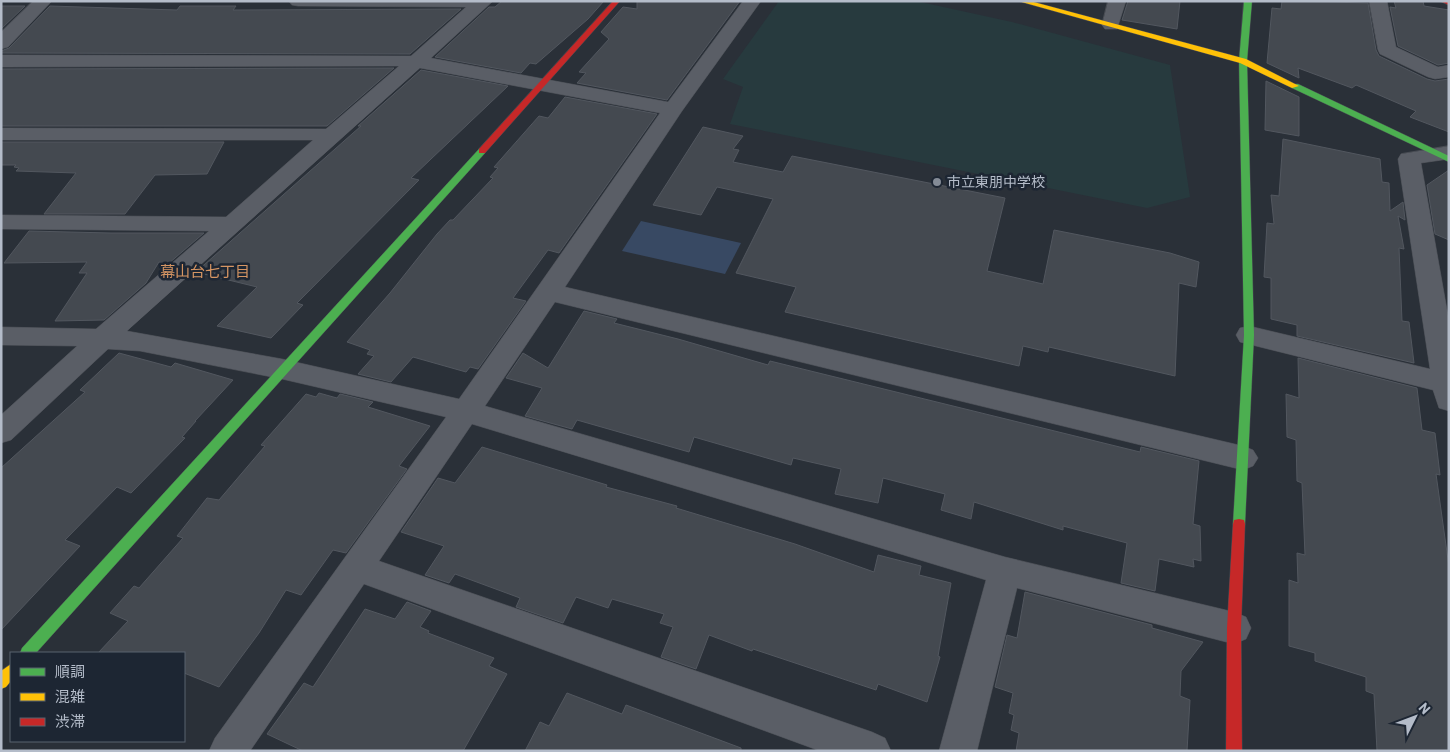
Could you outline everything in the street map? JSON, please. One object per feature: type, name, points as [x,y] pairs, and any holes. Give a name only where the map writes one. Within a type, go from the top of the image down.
[{"type":"street","points":[[1,43],[43,1]]},
{"type":"street","points":[[298,1],[484,2]]},
{"type":"street","points":[[28,652],[617,1]]},
{"type":"street","points":[[228,751],[549,292],[673,109],[752,1]]},
{"type":"street","points":[[1022,1],[1243,61],[1445,155]]},
{"type":"street","points":[[1111,25],[1117,1]]},
{"type":"street","points":[[1234,751],[1234,628],[1249,335],[1243,61],[1248,1]]},
{"type":"street","points":[[1378,1],[1387,50],[1436,73],[1449,72]]},
{"type":"street","points":[[1443,1],[1449,3]]},
{"type":"street","points":[[1,432],[104,338],[484,2]]},
{"type":"street","points":[[1,61],[415,62],[673,109]]},
{"type":"street","points":[[1,134],[319,134],[331,136]]},
{"type":"street","points":[[1249,335],[1448,389],[1438,263],[1409,159],[1445,155]]},
{"type":"street","points":[[1,222],[233,224]]},
{"type":"street","points":[[549,292],[1243,458]]},
{"type":"street","points":[[1,336],[104,338],[140,342],[282,369],[464,411],[1005,571],[1234,628]]},
{"type":"street","points":[[357,566],[872,751]]},
{"type":"street","points":[[958,751],[1005,571]]},
{"type":"street","points":[[1,682],[10,672]]},
{"type":"green space","points":[[779,1],[916,1],[1012,22],[1170,65],[1190,197],[1147,208],[730,124],[743,87],[723,79]]},
{"type":"water","points":[[641,221],[741,243],[725,274],[622,251]]},
{"type":"building","points":[[502,1],[604,1],[588,19],[536,64],[530,63],[521,73],[435,57],[489,7],[495,7]]},
{"type":"building","points":[[637,1],[740,1],[667,100],[577,83],[586,73],[579,72],[609,39],[601,32],[623,7],[637,9]]},
{"type":"building","points":[[1128,1],[1180,1],[1177,29],[1122,20]]},
{"type":"building","points":[[1282,1],[1368,3],[1376,50],[1379,56],[1427,79],[1435,81],[1449,79],[1449,132],[1410,117],[1416,111],[1356,85],[1352,88],[1298,68],[1299,78],[1267,63],[1272,8],[1281,9]]},
{"type":"building","points":[[1394,1],[1423,1],[1424,6],[1449,10],[1449,63],[1438,65],[1398,46],[1390,7],[1396,8]]},
{"type":"building","points":[[1,6],[25,6],[1,29]]},
{"type":"building","points":[[50,6],[177,10],[180,6],[236,6],[233,10],[461,9],[410,54],[1,53],[1,51],[9,48]]},
{"type":"building","points":[[394,68],[327,126],[1,126],[1,69]]},
{"type":"building","points":[[421,70],[508,86],[411,178],[419,180],[297,303],[303,305],[271,338],[217,326],[257,287],[196,272],[361,126],[358,126]]},
{"type":"building","points":[[1266,81],[1299,97],[1299,136],[1265,130]]},
{"type":"building","points":[[565,97],[657,114],[559,253],[548,250],[513,298],[526,301],[478,369],[470,367],[466,372],[413,357],[391,382],[358,374],[374,356],[367,354],[370,350],[347,342],[390,293],[437,234],[493,178],[490,177],[498,168],[494,167],[539,116],[548,118]]},
{"type":"building","points":[[703,127],[743,136],[733,149],[739,150],[733,162],[783,172],[792,156],[1005,198],[987,271],[1043,284],[1054,230],[1170,253],[1199,262],[1196,287],[1179,283],[1175,376],[1049,347],[1048,352],[1023,346],[1019,366],[785,312],[796,287],[736,273],[773,199],[717,187],[701,215],[653,205]]},
{"type":"building","points":[[1283,139],[1380,159],[1382,182],[1389,183],[1390,211],[1403,202],[1405,220],[1398,216],[1404,249],[1399,248],[1402,321],[1409,322],[1414,363],[1297,336],[1297,325],[1271,319],[1271,278],[1264,277],[1267,223],[1274,224],[1271,195],[1279,196]]},
{"type":"building","points":[[1,142],[224,142],[207,174],[155,175],[125,214],[44,214],[76,173],[16,171],[19,168],[14,167],[16,165],[1,165]]},
{"type":"building","points":[[1449,170],[1449,240],[1435,234],[1427,185]]},
{"type":"building","points":[[29,231],[204,233],[168,264],[159,262],[146,283],[104,320],[55,321],[87,273],[79,273],[87,262],[4,263]]},
{"type":"building","points":[[584,311],[617,319],[614,323],[768,365],[770,361],[1140,452],[1141,447],[1199,461],[1193,524],[1200,526],[1201,561],[1193,559],[1194,567],[1159,559],[1155,591],[1121,583],[1127,543],[1063,526],[1063,530],[974,502],[971,519],[941,510],[945,494],[883,478],[878,503],[835,494],[841,469],[793,458],[791,465],[694,437],[689,452],[577,420],[572,429],[525,416],[542,388],[506,378],[523,353],[548,368]]},
{"type":"building","points":[[119,353],[171,367],[175,363],[233,380],[182,437],[185,438],[131,493],[117,487],[65,540],[80,546],[1,630],[1,468],[85,392],[80,390]]},
{"type":"building","points":[[1298,358],[1417,388],[1422,430],[1435,433],[1440,475],[1436,474],[1449,567],[1449,751],[1377,751],[1374,694],[1366,691],[1366,677],[1315,661],[1315,653],[1289,646],[1289,580],[1298,583],[1297,553],[1305,555],[1302,483],[1297,481],[1296,440],[1287,437],[1286,394],[1299,398]]},
{"type":"building","points":[[319,393],[337,398],[340,394],[373,402],[368,407],[430,426],[399,466],[407,469],[346,553],[333,550],[301,595],[286,590],[259,633],[219,687],[185,673],[185,652],[99,652],[128,621],[110,613],[134,586],[139,588],[183,538],[177,536],[207,498],[219,500],[265,446],[261,445],[306,394],[316,397]]},
{"type":"building","points":[[482,447],[607,485],[606,487],[677,506],[676,508],[795,544],[874,572],[878,555],[921,566],[919,575],[951,583],[938,656],[940,657],[927,702],[878,684],[876,690],[753,649],[752,651],[709,635],[696,669],[661,657],[673,627],[660,623],[664,614],[612,599],[608,608],[576,597],[563,623],[516,607],[520,598],[455,574],[449,583],[425,575],[444,546],[401,532],[438,478],[455,483]]},
{"type":"building","points":[[1025,592],[1152,625],[1152,628],[1203,642],[1181,671],[1180,696],[1190,700],[1187,751],[1016,751],[1019,733],[1011,730],[1014,715],[1009,713],[1013,693],[995,687],[1007,635],[1017,638]]},
{"type":"building","points":[[407,602],[431,611],[420,627],[429,631],[428,633],[494,658],[489,666],[507,674],[463,751],[303,751],[267,734],[304,683],[313,687],[365,609],[395,619]]},
{"type":"building","points":[[567,693],[622,714],[626,705],[741,748],[741,751],[525,751],[540,722],[549,726]]},
{"type":"traffic: fast","points":[[1239,524],[1249,335],[1243,61],[1248,1]]},
{"type":"traffic: fast","points":[[1295,86],[1449,159]]},
{"type":"traffic: fast","points":[[28,652],[482,151]]},
{"type":"traffic: slow","points":[[1021,1],[1243,61],[1295,86]]},
{"type":"traffic: slow","points":[[1,682],[10,672]]},
{"type":"traffic: jam","points":[[482,151],[617,1]]},
{"type":"traffic: jam","points":[[1443,1],[1449,3]]},
{"type":"traffic: jam","points":[[1234,751],[1234,628],[1239,524]]},
{"type":"place","name":"市立東朋中学校","points":[[937,182]]},
{"type":"district","name":"幕山台七丁目","points":[[205,272]]}]
